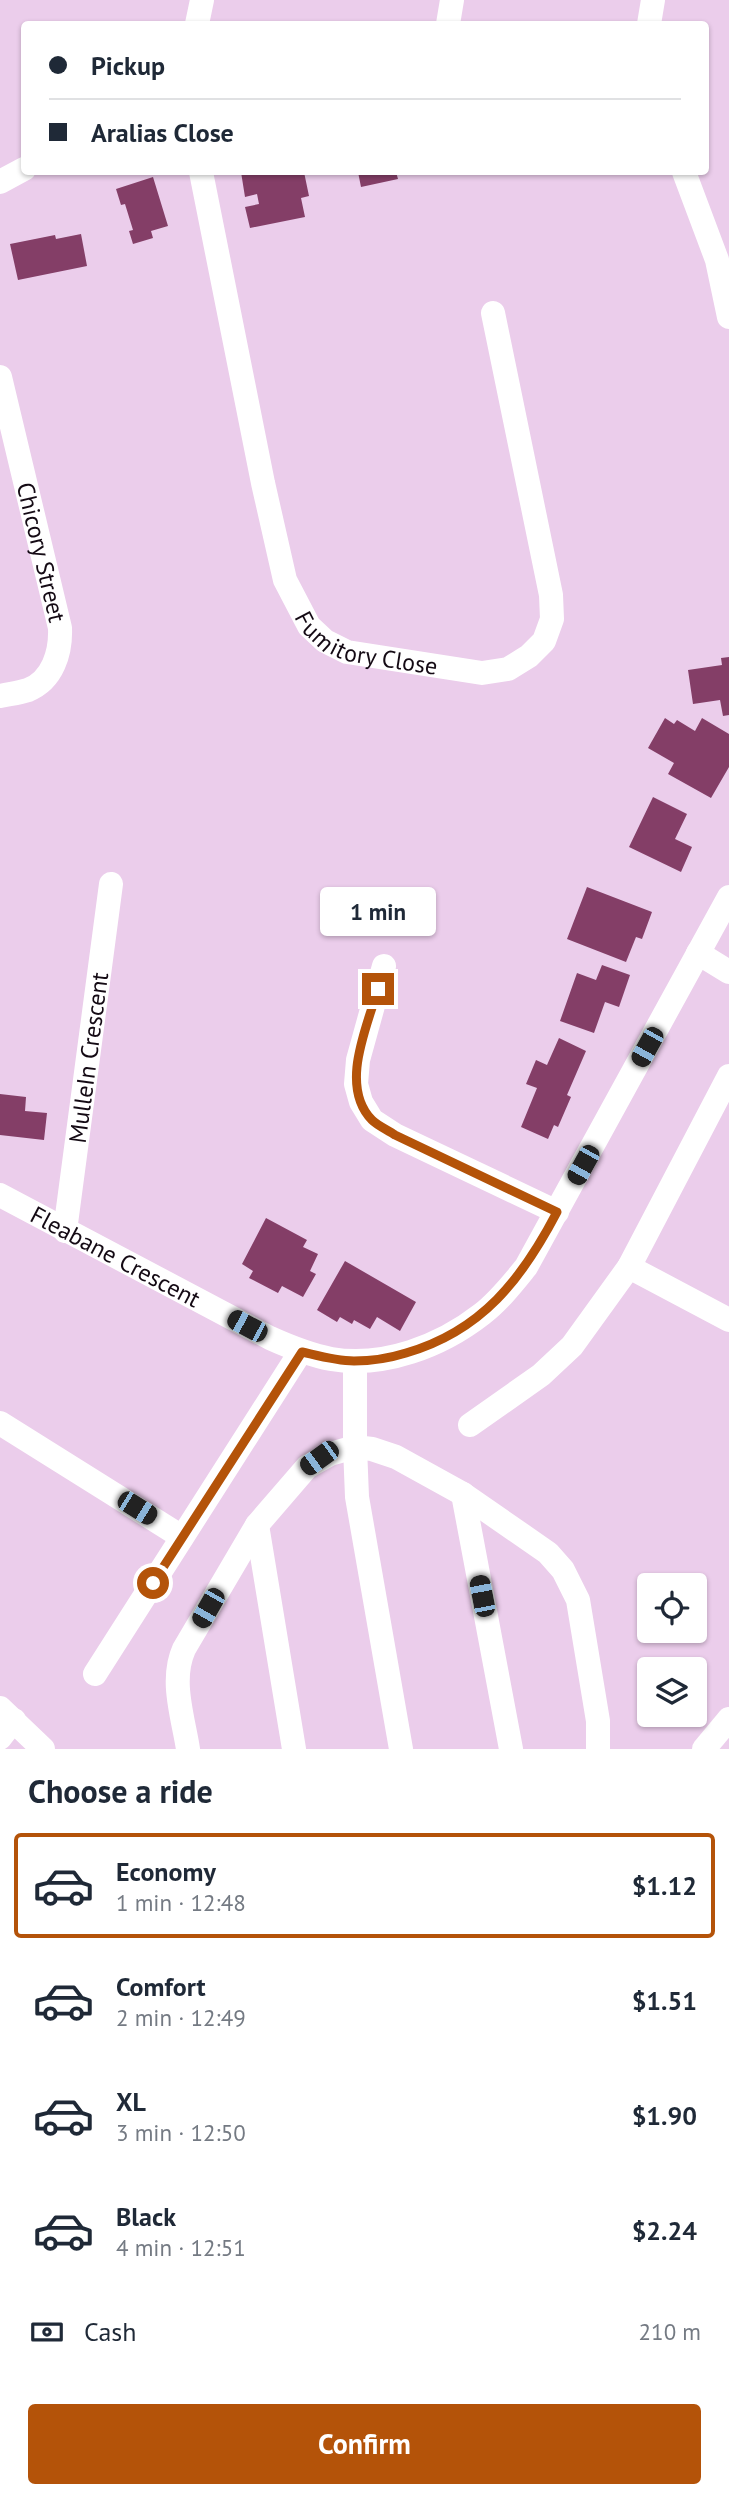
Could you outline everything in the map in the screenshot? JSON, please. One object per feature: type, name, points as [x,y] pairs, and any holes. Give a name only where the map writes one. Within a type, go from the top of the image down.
[{"type":"street","points":[[198,21],[202,0]]},
{"type":"street","points":[[448,21],[452,0]]},
{"type":"street","points":[[650,21],[653,0]]},
{"type":"street","points":[[0,182],[21,171]]},
{"type":"street","name":"Fumitory Close","points":[[202,175],[285,580],[309,626],[325,641],[347,652],[482,673],[508,669],[529,656],[544,641],[552,619],[551,596],[494,313]]},
{"type":"street","points":[[685,175],[723,258],[729,317]]},
{"type":"street","name":"Chicory Street","points":[[0,377],[60,628],[61,647],[53,666],[43,679],[30,689],[0,696]]},
{"type":"street","name":"MulleIn Crescent","points":[[65,1231],[111,884]]},
{"type":"street","name":"Fleabane Crescent","points":[[0,1195],[270,1338],[302,1352],[355,1361],[390,1358],[422,1349],[453,1334],[484,1313],[506,1292],[526,1266],[729,897]]},
{"type":"street","points":[[698,953],[729,972]]},
{"type":"street","points":[[384,966],[358,1060],[356,1084],[361,1102],[372,1120],[395,1135],[557,1212]]},
{"type":"street","points":[[470,1426],[559,1360],[572,1346],[629,1267],[729,1076]]},
{"type":"street","points":[[629,1267],[729,1320]]},
{"type":"street","points":[[95,1674],[302,1352]]},
{"type":"street","points":[[355,1361],[358,1497],[401,1749]]},
{"type":"street","points":[[0,1423],[182,1537]]},
{"type":"street","points":[[188,1749],[177,1676],[179,1660],[257,1525],[307,1467],[319,1458],[355,1447],[396,1457],[463,1494],[548,1553],[563,1570],[578,1600],[598,1721],[598,1749]]},
{"type":"street","points":[[463,1494],[511,1749]]},
{"type":"street","points":[[257,1525],[294,1749]]},
{"type":"street","points":[[704,1749],[729,1719]]},
{"type":"street","points":[[5,1722],[43,1749]]},
{"type":"building","points":[[241,175],[305,175],[309,196],[301,198],[305,217],[250,228],[245,207],[259,204],[257,194],[245,197]]},
{"type":"building","points":[[359,175],[397,175],[398,179],[361,187]]},
{"type":"building","points":[[153,177],[168,226],[151,231],[153,238],[133,244],[129,231],[133,230],[125,204],[121,205],[116,189]]},
{"type":"building","points":[[81,234],[87,266],[18,280],[10,244],[55,235],[56,239]]},
{"type":"building","points":[[729,657],[729,715],[723,716],[720,700],[693,704],[688,670],[722,665],[721,658]]},
{"type":"building","points":[[665,718],[674,724],[677,720],[695,731],[702,718],[729,734],[729,767],[711,798],[668,774],[674,763],[648,748]]},
{"type":"building","points":[[653,797],[687,814],[675,839],[692,847],[681,872],[629,847]]},
{"type":"building","points":[[587,887],[652,912],[642,939],[636,937],[626,962],[567,939]]},
{"type":"building","points":[[602,965],[630,975],[619,1007],[605,1002],[594,1033],[560,1021],[577,973],[596,980]]},
{"type":"building","points":[[559,1038],[586,1051],[567,1095],[571,1097],[558,1127],[554,1125],[548,1139],[521,1127],[537,1088],[526,1084],[536,1060],[547,1065]]},
{"type":"building","points":[[0,1094],[26,1097],[25,1111],[47,1113],[44,1140],[0,1135]]},
{"type":"building","points":[[266,1218],[307,1240],[303,1247],[318,1254],[310,1271],[316,1274],[303,1297],[282,1286],[278,1293],[249,1278],[253,1271],[242,1264]]},
{"type":"building","points":[[345,1261],[416,1302],[400,1331],[377,1317],[370,1329],[354,1320],[352,1324],[340,1317],[337,1322],[317,1310]]},
{"type":"route","points":[[153,1583],[302,1352],[355,1361],[390,1358],[422,1349],[453,1334],[484,1313],[506,1292],[526,1266],[557,1212],[395,1135],[372,1120],[361,1102],[356,1084],[358,1060],[378,989]]}]
